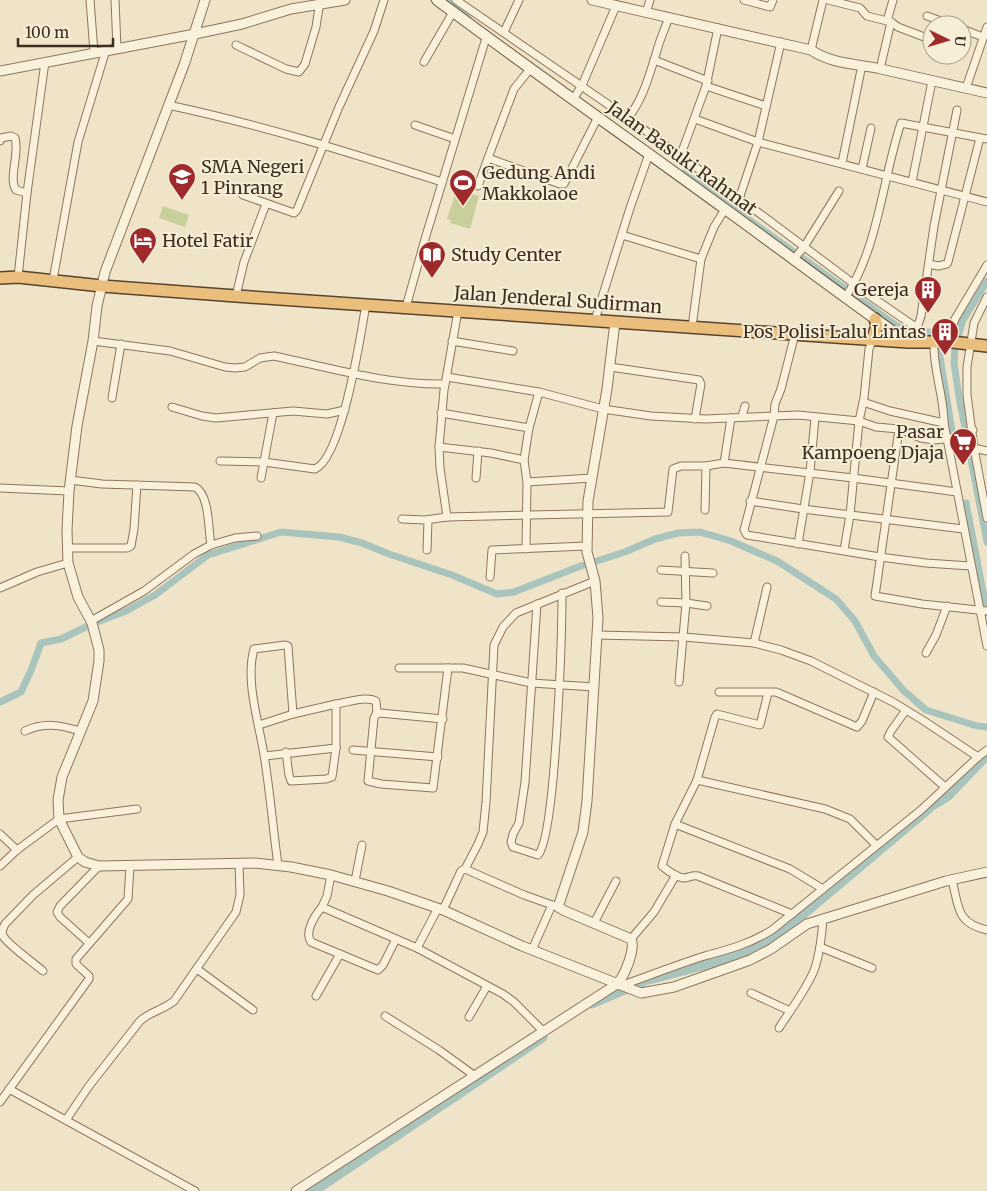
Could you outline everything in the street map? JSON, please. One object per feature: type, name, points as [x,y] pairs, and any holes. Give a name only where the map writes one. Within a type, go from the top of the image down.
[{"type":"highway","name":"Jalan Jenderal Sudirman","points":[[0,278],[18,277],[102,286],[236,296],[873,338],[908,342],[969,343],[987,346]]},
{"type":"highway","points":[[873,338],[877,325],[876,319]]},
{"type":"main road","name":"Jalan Basuki Rahmat","points":[[437,0],[486,38],[574,98],[725,209],[795,257],[908,342]]},
{"type":"street","points":[[90,0],[94,52]]},
{"type":"street","points":[[115,0],[117,48]]},
{"type":"street","points":[[205,0],[102,286],[77,426],[68,491],[68,564],[78,597],[96,620],[99,650],[93,700],[62,777],[58,800],[59,819],[78,857],[85,862],[100,866],[240,863],[278,865],[331,875],[441,909],[532,950],[641,993],[674,987],[738,965],[770,950],[807,924],[823,918],[952,880],[987,872]]},
{"type":"street","points":[[0,71],[242,24],[320,2],[345,0]]},
{"type":"street","points":[[243,195],[294,213],[374,31],[384,0]]},
{"type":"street","points":[[456,0],[628,118],[914,326],[918,326],[924,297],[934,226],[957,110]]},
{"type":"street","points":[[504,32],[519,0]]},
{"type":"street","points":[[592,0],[781,42],[811,50],[829,59],[987,93]]},
{"type":"street","points":[[646,13],[650,0]]},
{"type":"street","points":[[744,0],[770,7],[773,0]]},
{"type":"street","points":[[814,0],[860,8],[867,16],[889,21],[898,27],[922,36]]},
{"type":"street","points":[[880,69],[892,0]]},
{"type":"street","points":[[811,50],[824,1]]},
{"type":"street","points":[[236,45],[286,68],[300,72],[305,64],[314,35],[320,2]]},
{"type":"street","points":[[574,98],[581,86],[611,3]]},
{"type":"street","points":[[424,62],[453,12]]},
{"type":"street","points":[[628,118],[639,101],[652,70],[669,17]]},
{"type":"street","points":[[966,88],[987,27]]},
{"type":"street","points":[[680,157],[707,84],[718,28]]},
{"type":"street","points":[[972,33],[983,37]]},
{"type":"street","points":[[406,308],[408,295],[486,38]]},
{"type":"street","points":[[739,200],[758,142],[781,42]]},
{"type":"street","points":[[53,280],[78,142],[106,50]]},
{"type":"street","points":[[654,60],[707,84],[766,106]]},
{"type":"street","points":[[18,277],[27,193],[45,62]]},
{"type":"street","points":[[842,163],[862,65]]},
{"type":"street","points":[[478,186],[514,89],[530,69]]},
{"type":"street","points":[[912,182],[932,81]]},
{"type":"street","points":[[168,105],[246,122],[324,144],[442,182]]},
{"type":"street","points":[[488,158],[564,184],[598,117]]},
{"type":"street","points":[[695,119],[758,142],[987,202]]},
{"type":"street","points":[[846,296],[854,284],[868,252],[901,123],[983,138],[947,264],[938,266],[929,264]]},
{"type":"street","points":[[414,125],[455,139]]},
{"type":"street","points":[[862,169],[872,128]]},
{"type":"street","points":[[0,140],[6,136],[15,138],[17,148],[14,187],[19,191],[27,193]]},
{"type":"street","points":[[595,320],[636,188],[649,154]]},
{"type":"street","points":[[795,257],[804,247],[839,191]]},
{"type":"street","points":[[236,296],[244,262],[266,204]]},
{"type":"street","points":[[692,327],[701,259],[714,227],[725,209]]},
{"type":"street","points":[[622,235],[701,259]]},
{"type":"street","points":[[987,265],[933,359],[944,410],[944,423],[970,566],[983,610],[987,646]]},
{"type":"street","points":[[987,297],[974,323],[969,343],[967,367],[967,395],[974,448],[985,490],[987,518]]},
{"type":"street","points":[[220,461],[264,462],[315,469],[319,467],[332,448],[345,410],[366,304]]},
{"type":"street","points":[[447,517],[439,447],[441,413],[458,311]]},
{"type":"street","points":[[532,950],[555,906],[583,832],[587,802],[597,635],[594,579],[587,546],[588,514],[610,367],[614,322]]},
{"type":"street","points":[[795,334],[782,386],[775,404],[774,416],[761,466],[750,501],[744,528],[746,535],[880,557],[970,566]]},
{"type":"street","points":[[844,550],[850,515],[859,422],[869,349],[873,338]]},
{"type":"street","points":[[93,341],[170,351],[225,368],[245,367],[260,358],[270,356],[353,374],[409,383],[446,381],[539,392],[603,409],[663,417],[695,419],[742,416],[815,418],[859,422],[899,429],[920,438],[948,440],[972,430]]},
{"type":"street","points":[[452,341],[513,351]]},
{"type":"street","points":[[112,398],[121,344]]},
{"type":"street","points":[[610,367],[700,380],[701,384],[695,419]]},
{"type":"street","points":[[526,549],[527,482],[524,460],[529,428],[539,392]]},
{"type":"street","points":[[863,402],[890,411],[944,423]]},
{"type":"street","points":[[742,416],[745,406]]},
{"type":"street","points":[[172,407],[216,418],[293,411],[327,414],[345,410]]},
{"type":"street","points":[[261,478],[273,413]]},
{"type":"street","points":[[441,413],[529,428]]},
{"type":"street","points":[[724,463],[732,418]]},
{"type":"street","points":[[798,544],[810,472],[815,418]]},
{"type":"street","points":[[899,429],[875,596],[983,610]]},
{"type":"street","points":[[439,447],[478,451],[524,460]]},
{"type":"street","points":[[974,448],[987,452]]},
{"type":"street","points":[[476,478],[478,451]]},
{"type":"street","points":[[402,519],[428,520],[447,517],[668,512],[673,469],[681,466],[706,466],[724,463],[810,472],[957,492]]},
{"type":"street","points":[[705,510],[706,466]]},
{"type":"street","points":[[527,482],[592,478]]},
{"type":"street","points":[[70,480],[102,484],[198,488],[205,501],[211,545]]},
{"type":"street","points":[[67,548],[127,548],[131,546],[137,485]]},
{"type":"street","points":[[0,488],[68,491]]},
{"type":"street","points":[[750,501],[963,529]]},
{"type":"street","points":[[427,550],[428,520]]},
{"type":"street","points":[[96,620],[144,591],[194,554],[211,545],[236,538],[257,536]]},
{"type":"street","points":[[490,577],[492,550],[587,546]]},
{"type":"street","points":[[679,682],[686,603],[685,556]]},
{"type":"street","points":[[0,588],[37,572],[68,564]]},
{"type":"street","points":[[661,570],[713,572]]},
{"type":"street","points":[[417,948],[461,871],[465,869],[483,832],[494,645],[498,635],[516,613],[594,579]]},
{"type":"street","points":[[754,644],[767,587]]},
{"type":"street","points":[[538,604],[522,809],[519,823],[511,842],[514,847],[538,855],[544,841],[548,818],[555,747],[562,593]]},
{"type":"street","points":[[661,602],[707,606]]},
{"type":"street","points":[[926,653],[936,635],[947,606]]},
{"type":"street","points":[[597,635],[684,637],[754,644],[781,650],[874,692],[906,710],[978,757]]},
{"type":"street","points":[[278,865],[251,671],[254,649],[285,644],[288,646],[293,714]]},
{"type":"street","points":[[398,668],[463,668],[532,683],[594,687]]},
{"type":"street","points":[[378,714],[374,718],[368,781],[433,788],[448,668]]},
{"type":"street","points":[[719,692],[780,694],[857,727],[862,721],[874,692]]},
{"type":"street","points":[[768,694],[760,725],[717,714],[713,721],[697,780],[675,824],[662,863],[665,869],[676,876],[684,878],[692,875],[698,876],[792,914]]},
{"type":"street","points":[[259,725],[293,714],[368,699],[376,701],[378,714]]},
{"type":"street","points":[[286,752],[288,775],[291,781],[332,777],[336,748],[336,704]]},
{"type":"street","points":[[906,710],[888,737],[945,787]]},
{"type":"street","points":[[378,714],[443,718]]},
{"type":"street","points":[[25,731],[39,725],[48,724],[80,731]]},
{"type":"street","points":[[264,756],[286,752],[336,748]]},
{"type":"street","points":[[353,750],[372,750],[438,757]]},
{"type":"street","points":[[296,1191],[542,1031],[621,986],[756,940],[772,930],[921,810],[987,750]]},
{"type":"street","points":[[697,780],[825,809],[842,815],[850,819],[876,845]]},
{"type":"street","points":[[0,866],[17,850],[59,819],[137,809]]},
{"type":"street","points":[[675,824],[790,869],[823,888]]},
{"type":"street","points":[[0,834],[17,850]]},
{"type":"street","points":[[355,881],[362,844]]},
{"type":"street","points":[[43,971],[9,942],[2,930],[15,912],[78,857]]},
{"type":"street","points":[[66,1120],[89,1086],[144,1016],[174,1001],[197,969],[238,908],[240,863]]},
{"type":"street","points":[[89,944],[56,912],[100,866]]},
{"type":"street","points":[[0,1102],[89,980],[89,976],[76,962],[128,899],[130,866]]},
{"type":"street","points":[[465,869],[631,939],[633,944],[621,986]]},
{"type":"street","points":[[331,875],[327,896],[314,918],[308,935],[311,942],[381,969],[396,939]]},
{"type":"street","points":[[631,939],[654,912],[676,876]]},
{"type":"street","points":[[952,880],[962,918],[968,923],[987,930]]},
{"type":"street","points":[[594,923],[616,881]]},
{"type":"street","points":[[322,907],[417,948],[511,999],[542,1031]]},
{"type":"street","points":[[779,1028],[809,982],[820,948],[823,918]]},
{"type":"street","points":[[820,948],[872,968]]},
{"type":"street","points":[[316,996],[340,954]]},
{"type":"street","points":[[197,969],[252,1010]]},
{"type":"street","points":[[469,1016],[487,986]]},
{"type":"street","points":[[751,993],[790,1011]]},
{"type":"street","points":[[385,1016],[440,1050],[475,1076]]},
{"type":"street","points":[[9,1089],[196,1191]]},
{"type":"green space","name":"Gedung Andi Makkolaoe","points":[[459,190],[479,196],[470,229],[450,223],[451,220],[447,219],[455,194],[458,194]]},
{"type":"green space","points":[[163,206],[189,215],[185,227],[159,218]]},
{"type":"waterway","points":[[448,0],[468,18]]},
{"type":"waterway","points":[[684,173],[897,326],[910,330],[939,333],[940,357],[953,437]]},
{"type":"waterway","points":[[987,281],[962,322],[955,349],[954,363],[987,542]]},
{"type":"waterway","points":[[966,503],[987,613]]},
{"type":"waterway","points":[[0,702],[21,692],[41,643],[61,639],[92,624],[126,611],[155,595],[208,555],[281,532],[339,537],[362,543],[452,575],[497,594],[514,592],[578,567],[625,552],[655,539],[678,533],[700,532],[731,541],[777,561],[836,599],[855,621],[874,656],[904,691],[926,710],[977,726],[987,727]]},
{"type":"waterway","points":[[592,1003],[645,980],[748,953],[805,912],[932,805],[948,795],[987,754]]},
{"type":"waterway","points":[[313,1191],[542,1037]]},
{"type":"place","name":"SMA Negeri 1 Pinrang","points":[[182,201]]},
{"type":"place","name":"Gedung Andi Makkolaoe","points":[[463,207]]},
{"type":"place","name":"Hotel Fatir","points":[[143,265]]},
{"type":"place","name":"Study Center","points":[[432,279]]},
{"type":"place","name":"Gereja","points":[[928,314]]},
{"type":"place","name":"Pos Polisi Lalu Lintas","points":[[945,356]]},
{"type":"place","name":"Pasar Kampoeng Djaja","points":[[963,466]]}]
